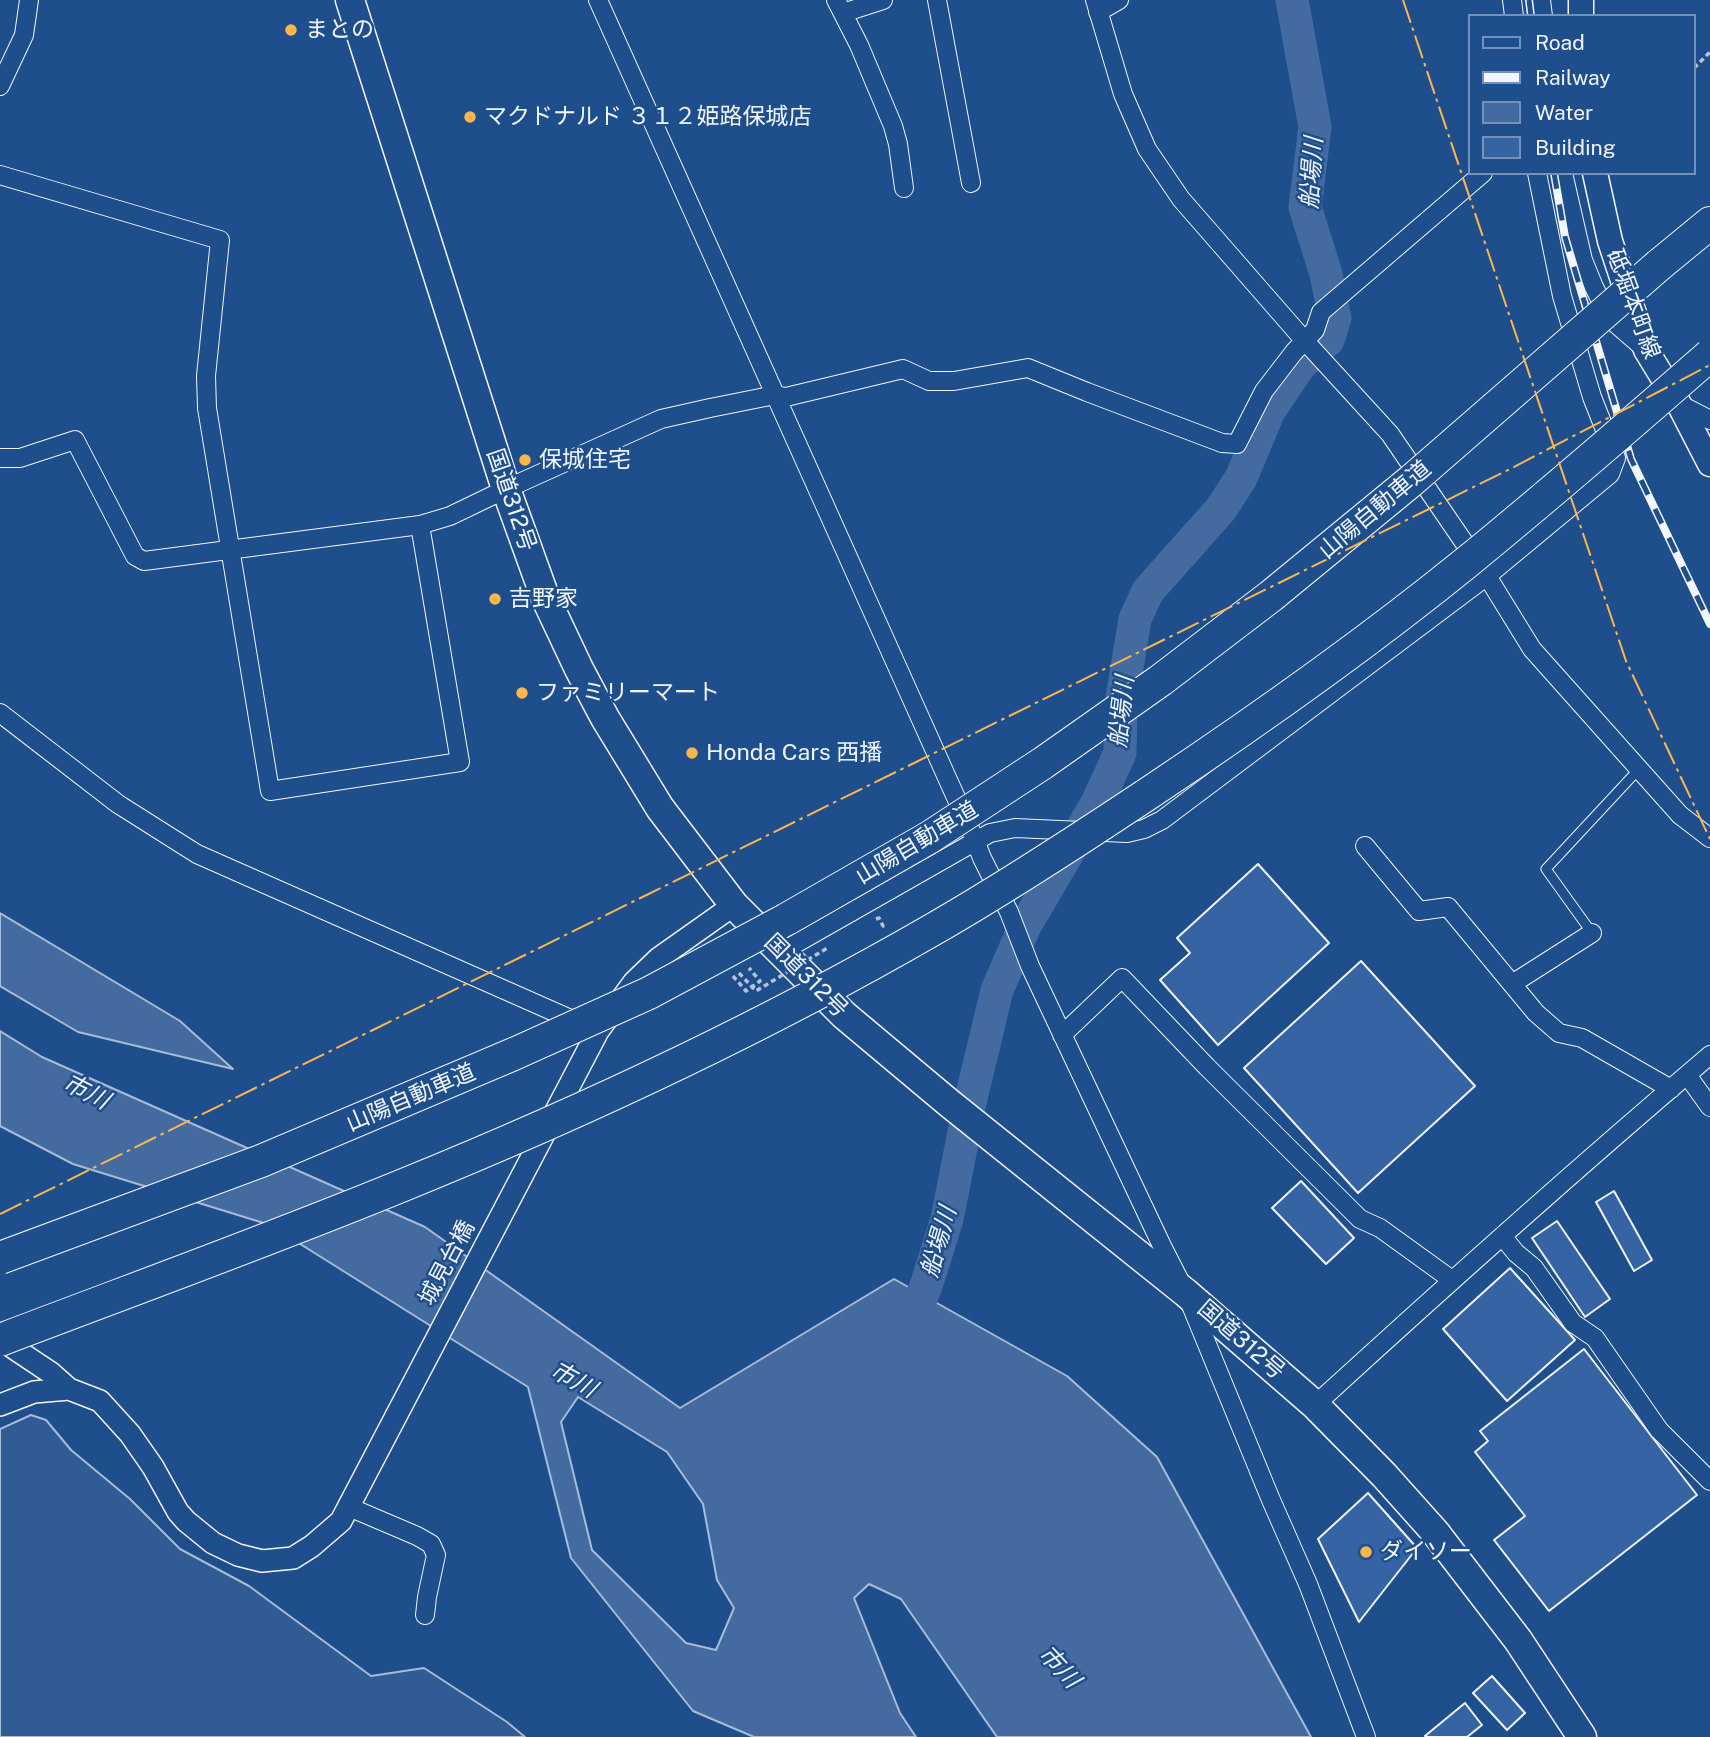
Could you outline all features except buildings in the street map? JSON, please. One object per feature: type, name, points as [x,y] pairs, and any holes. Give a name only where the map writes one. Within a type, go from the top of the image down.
[{"type":"highway","name":"国道312号","points":[[350,0],[506,489],[545,597],[605,719],[660,808],[734,905],[844,1015],[984,1132],[1186,1293],[1315,1405],[1384,1475],[1450,1551],[1518,1640],[1582,1737]]},
{"type":"highway","name":"山陽自動車道","points":[[0,1258],[261,1161],[541,1042],[649,993],[787,919],[930,837],[1043,763],[1161,680],[1271,596],[1411,481],[1710,223]]},
{"type":"highway","points":[[0,1339],[388,1191],[542,1126],[690,1058],[930,931],[1064,850],[1199,760],[1333,665],[1484,548],[1710,355]]},
{"type":"main road","name":"砥堀本町線","points":[[1595,175],[1610,241],[1646,350],[1679,404],[1710,464]]},
{"type":"street","points":[[0,86],[24,35],[29,0]]},
{"type":"street","points":[[598,0],[982,858],[1009,912],[1030,966],[1186,1293],[1270,1500],[1308,1584],[1366,1737]]},
{"type":"street","points":[[883,0],[840,7],[893,127],[904,188]]},
{"type":"street","points":[[937,0],[971,183]]},
{"type":"street","points":[[1119,0],[1096,6],[1123,94],[1147,149],[1181,199],[1390,434],[1488,576],[1532,649],[1680,815],[1710,838]]},
{"type":"street","points":[[0,175],[220,240],[206,376],[207,408],[270,791],[460,762],[419,525]]},
{"type":"street","points":[[0,458],[20,458],[75,440],[135,556],[144,561],[419,525],[450,516],[661,419],[775,395],[786,397],[903,369],[929,381],[954,381],[1028,368],[1222,443],[1237,444],[1264,391],[1315,330],[1321,312],[1481,175]]},
{"type":"street","points":[[781,952],[990,833],[1016,828],[1127,833],[1144,829],[1171,814],[1488,576],[1610,474],[1616,458],[1592,397],[1562,296],[1537,175]]},
{"type":"street","points":[[1563,175],[1583,260],[1599,298],[1616,324],[1646,350]]},
{"type":"street","points":[[1679,404],[1710,420]]},
{"type":"street","points":[[0,713],[118,804],[197,854],[595,1038]]},
{"type":"street","points":[[1365,846],[1419,911],[1448,907],[1536,1013],[1559,1033],[1582,1038],[1671,1089]]},
{"type":"street","name":"城見台橋","points":[[69,1389],[100,1401],[130,1434],[153,1467],[178,1512],[213,1543],[238,1555],[262,1561],[293,1558],[312,1546],[341,1521],[349,1507],[595,1038],[634,982],[659,958],[734,905]]},
{"type":"street","points":[[1512,984],[1592,933]]},
{"type":"street","points":[[1062,1035],[1122,978],[1360,1219],[1380,1228],[1451,1280]]},
{"type":"street","points":[[1315,1405],[1451,1280],[1710,1055]]},
{"type":"street","points":[[1687,1074],[1710,1107]]},
{"type":"street","points":[[1503,1237],[1516,1253],[1534,1268],[1573,1323],[1595,1338],[1659,1430],[1710,1480]]},
{"type":"street","points":[[0,1339],[51,1373],[69,1389]]},
{"type":"street","points":[[0,1405],[34,1392],[69,1389]]},
{"type":"street","points":[[349,1507],[431,1544],[436,1555],[425,1615]]},
{"type":"lane","points":[[1592,933],[1546,869],[1639,769]]},
{"type":"path","points":[[1696,66],[1710,52]]},
{"type":"path","points":[[757,991],[830,947]]},
{"type":"shaded area","points":[[31,1415],[46,1420],[71,1450],[130,1499],[180,1549],[249,1586],[371,1676],[424,1668],[507,1722],[525,1737],[0,1737],[0,1429]]},
{"type":"water","points":[[0,913],[180,1021],[233,1069],[78,1032],[0,986]]},
{"type":"water","name":"市川","points":[[0,1031],[42,1057],[425,1227],[680,1408],[894,1279],[1067,1376],[1157,1457],[1311,1737],[997,1737],[901,1599],[869,1584],[854,1598],[900,1713],[916,1737],[754,1737],[693,1711],[571,1558],[528,1387],[270,1225],[73,1164],[0,1126]],"holes":[[[578,1397],[667,1452],[703,1504],[717,1580],[734,1608],[716,1650],[686,1643],[592,1550],[561,1422]]]},
{"type":"waterway","name":"船場川","points":[[906,1336],[927,1283],[947,1219],[969,1107],[997,990],[1025,926],[1097,803],[1120,753],[1121,705],[1135,619],[1148,591],[1221,509],[1241,478],[1269,411],[1300,365],[1328,340],[1335,318],[1326,274],[1305,207],[1315,127],[1292,0]]},
{"type":"railway","points":[[1529,0],[1531,14]]},
{"type":"railway","points":[[1554,175],[1565,237],[1631,459],[1710,624]]},
{"type":"power","points":[[1403,0],[1626,661],[1710,839]]},
{"type":"power","points":[[0,1214],[1510,469],[1710,365]]},
{"type":"place","name":"まとの","points":[[291,30]]},
{"type":"place","name":"マクドナルド ３１２姫路保城店","points":[[470,117]]},
{"type":"place","name":"保城住宅","points":[[525,460]]},
{"type":"place","name":"吉野家","points":[[495,599]]},
{"type":"place","name":"ファミリーマート","points":[[522,693]]},
{"type":"place","name":"Honda Cars 西播","points":[[692,753]]},
{"type":"place","name":"ダイソー","points":[[1366,1552]]}]
